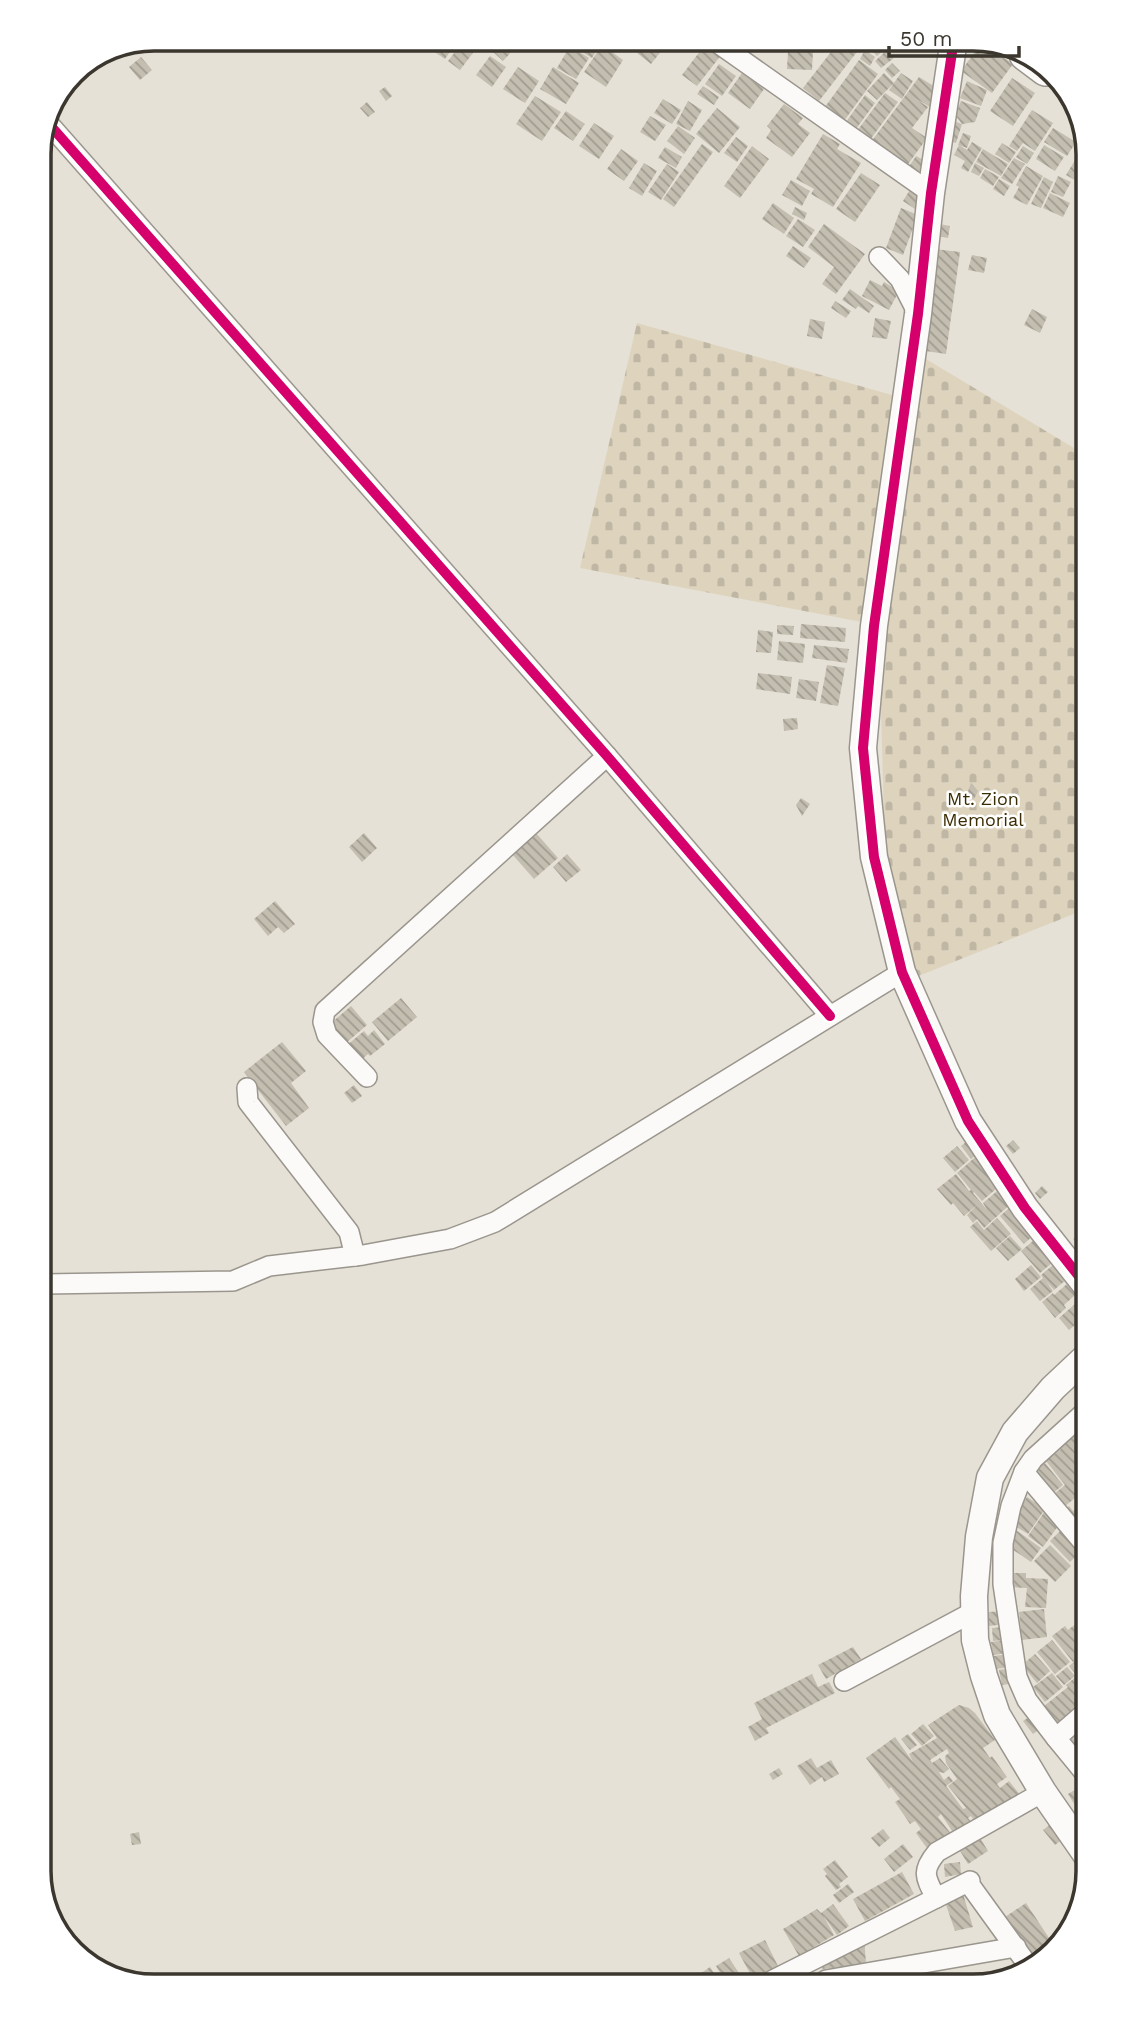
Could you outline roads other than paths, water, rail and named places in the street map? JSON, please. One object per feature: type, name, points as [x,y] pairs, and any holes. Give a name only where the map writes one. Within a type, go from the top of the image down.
[{"type":"street","points":[[729,51],[931,193]]},
{"type":"street","points":[[952,51],[874,626],[863,748],[874,857],[902,972],[968,1121],[1025,1208],[1076,1273]]},
{"type":"street","points":[[54,129],[607,755],[830,1016]]},
{"type":"street","points":[[879,257],[900,279],[918,314]]},
{"type":"street","points":[[368,1077],[327,1035],[323,1022],[325,1011],[607,755]]},
{"type":"street","points":[[51,1284],[233,1282],[269,1266],[355,1256],[450,1239],[495,1222],[902,972]]},
{"type":"street","points":[[247,1088],[248,1102],[349,1232],[355,1256]]},
{"type":"street","points":[[1076,1366],[1053,1388],[1015,1432],[990,1478],[979,1537],[974,1596],[975,1640],[998,1715],[1042,1792],[1076,1840]]},
{"type":"street","points":[[1076,1420],[1033,1459],[1024,1472],[1011,1506],[1003,1543],[1003,1584],[1017,1677],[1027,1700],[1076,1762]]},
{"type":"street","points":[[1024,1472],[1076,1527]]},
{"type":"street","points":[[844,1681],[975,1611]]},
{"type":"street","points":[[1056,1738],[1076,1721]]},
{"type":"street","points":[[936,1898],[926,1877],[927,1863],[937,1852],[1042,1792]]},
{"type":"street","points":[[784,1974],[970,1881],[970,1885],[1025,1961]]},
{"type":"street","points":[[857,1974],[1016,1947]]},
{"type":"park label","name":"Mt. Zion Memorial","points":[[983,808]]}]
